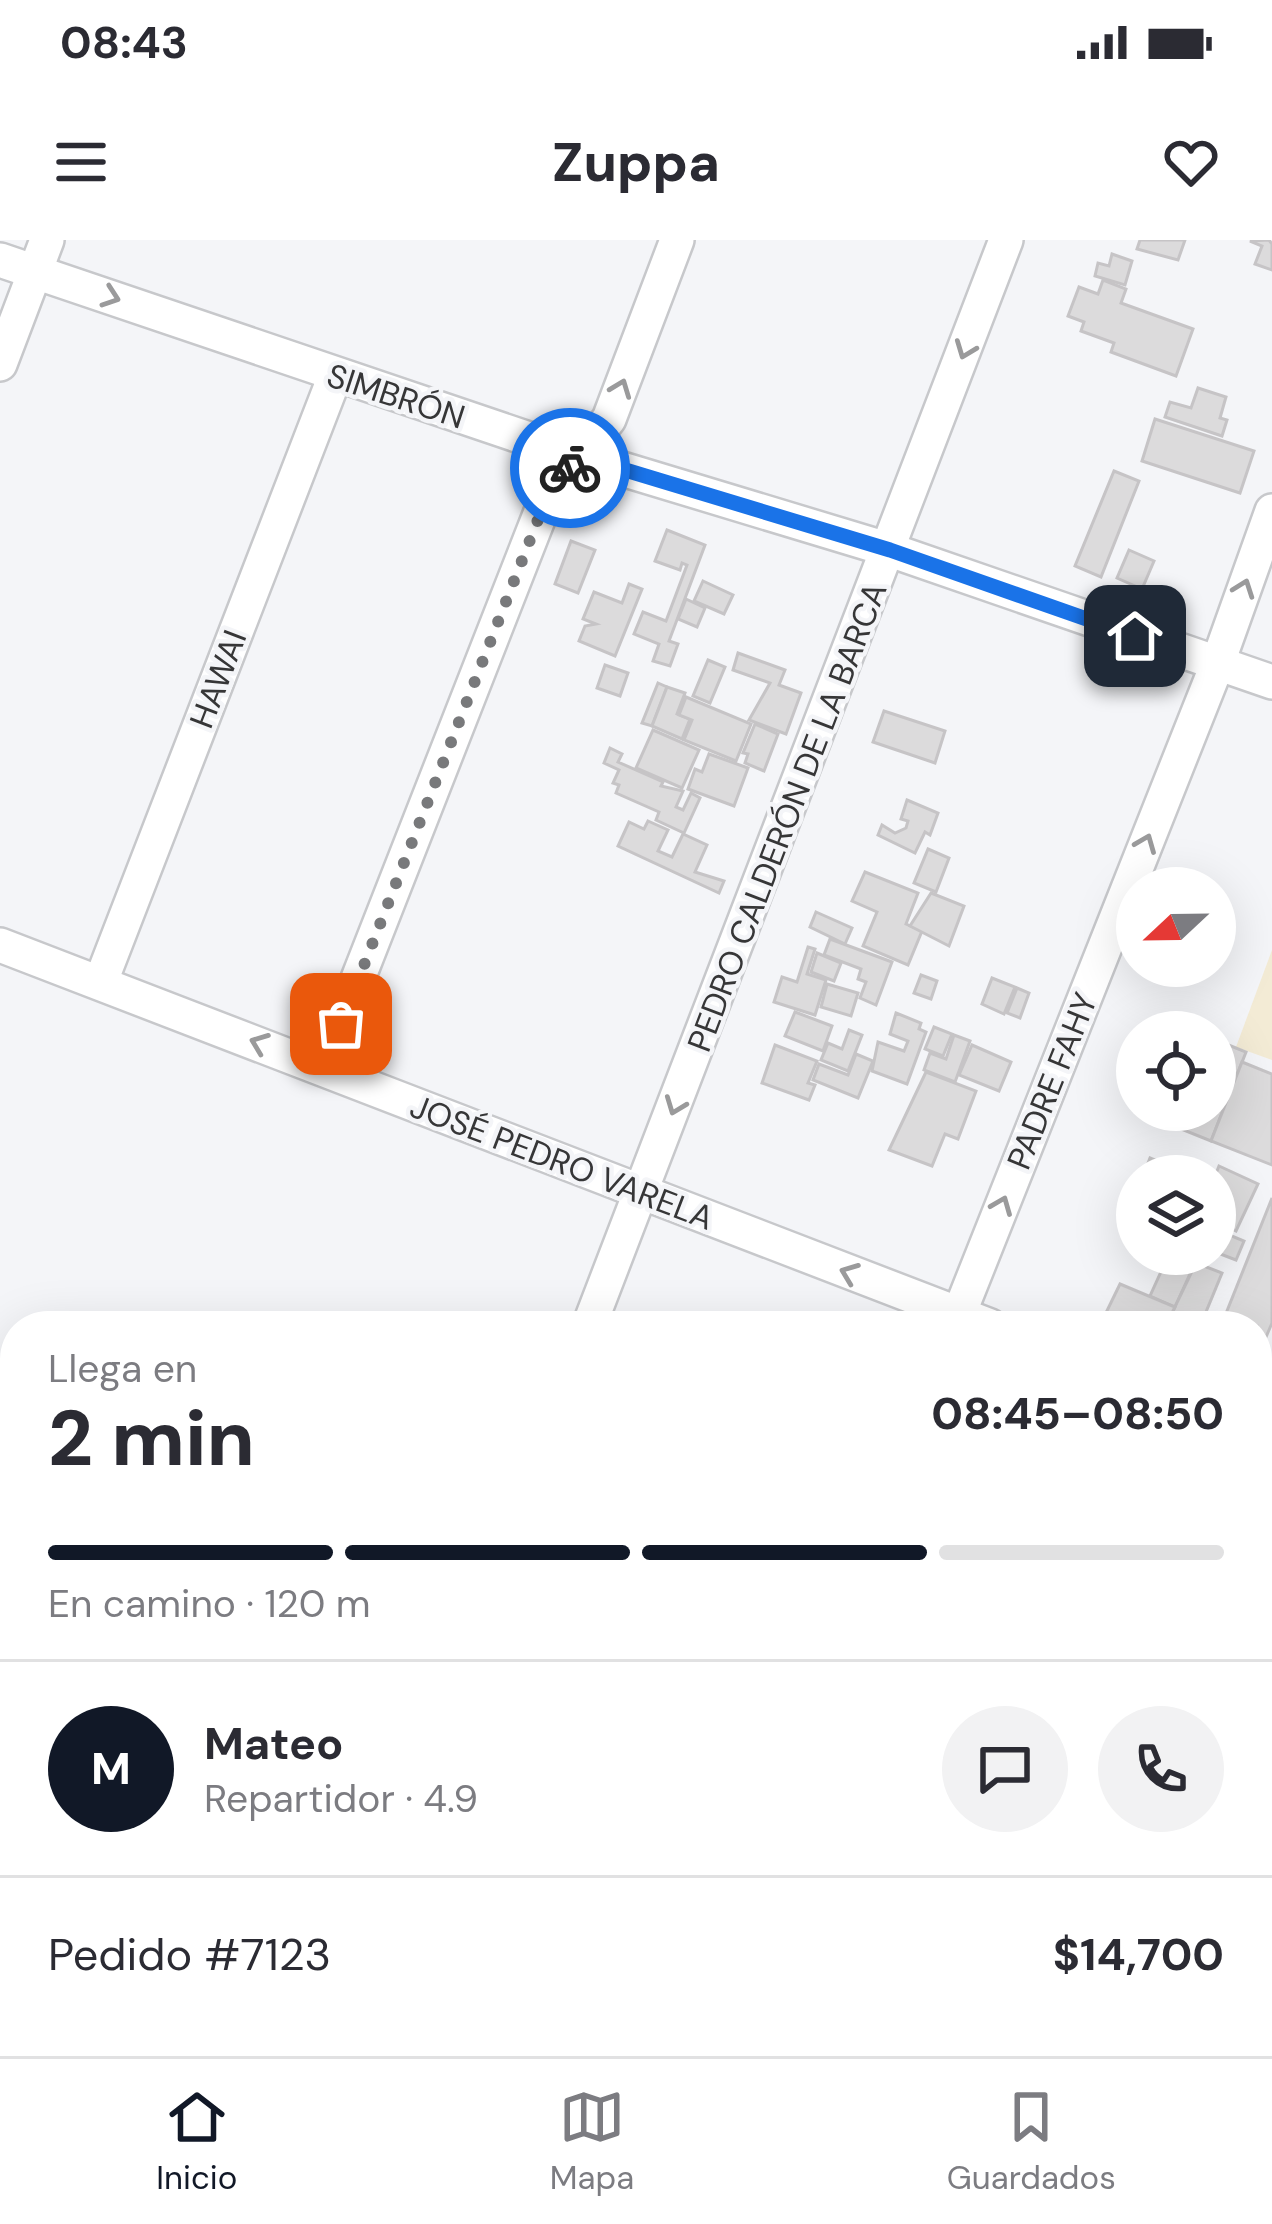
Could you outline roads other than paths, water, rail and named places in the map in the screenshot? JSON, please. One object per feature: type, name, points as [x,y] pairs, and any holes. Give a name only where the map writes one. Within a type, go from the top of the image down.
[{"type":"street","points":[[323,1068],[548,494],[609,419],[677,240]]},
{"type":"street","name":"PEDRO CALDERÓN DE LA BARCA","points":[[596,1311],[1006,240]]},
{"type":"street","points":[[0,364],[41,255]]},
{"type":"street","name":"SIMBRÓN","points":[[0,260],[41,255],[335,376],[890,550],[1272,682]]},
{"type":"street","name":"HAWAI","points":[[100,981],[335,376]]},
{"type":"street","name":"PADRE FAHY","points":[[978,1311],[1272,511]]},
{"type":"street","name":"JOSÉ PEDRO VARELA","points":[[0,945],[951,1311]]}]
